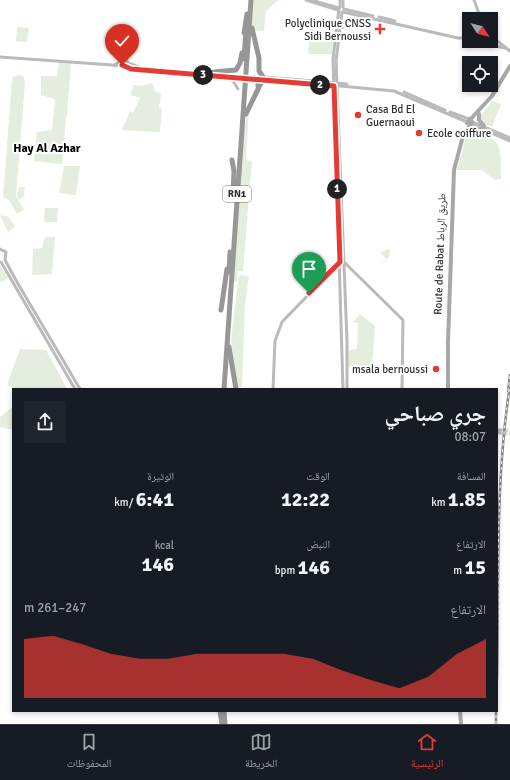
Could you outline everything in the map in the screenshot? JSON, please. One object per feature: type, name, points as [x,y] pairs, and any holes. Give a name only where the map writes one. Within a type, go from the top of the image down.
[{"type":"highway","name":"RN1","points":[[223,388],[229,258],[248,0]]},
{"type":"highway","name":"RN1","points":[[223,388],[251,0]]},
{"type":"highway","points":[[240,144],[248,107],[264,78],[259,72],[259,58],[254,43],[251,23],[251,0]]},
{"type":"highway","points":[[206,75],[214,72],[234,71],[238,68],[247,14]]},
{"type":"highway","points":[[245,89],[248,97],[254,96],[259,82],[253,76],[257,72],[257,57],[252,54],[248,58]]},
{"type":"highway","points":[[232,160],[234,171],[234,197]]},
{"type":"highway","points":[[221,310],[229,258]]},
{"type":"highway","points":[[228,326],[229,346],[235,388]]},
{"type":"highway","points":[[223,388],[230,381],[233,383],[235,388]]},
{"type":"highway","points":[[220,712],[222,724]]},
{"type":"highway","points":[[224,712],[225,724]]},
{"type":"main road","name":"Route de Rabat طريق الرباط","points":[[447,388],[446,342],[452,170],[457,146],[469,121],[492,97],[510,66]]},
{"type":"main road","name":"Route de Rabat طريق الرباط","points":[[447,388],[454,178],[456,159],[469,121],[479,114],[510,71]]},
{"type":"main road","points":[[463,136],[473,130],[483,128],[479,120],[479,114]]},
{"type":"main road","points":[[459,712],[460,724]]},
{"type":"street","points":[[342,0],[336,55],[336,84],[347,388]]},
{"type":"street","points":[[475,0],[479,12]]},
{"type":"street","points":[[310,1],[341,10],[462,38]]},
{"type":"street","points":[[498,43],[510,51]]},
{"type":"street","points":[[498,46],[505,48]]},
{"type":"street","points":[[0,57],[125,65],[206,75],[230,79],[238,89]]},
{"type":"street","points":[[112,65],[125,60],[125,65]]},
{"type":"street","points":[[121,62],[125,65]]},
{"type":"street","points":[[206,75],[253,76],[395,89],[510,140]]},
{"type":"street","points":[[0,249],[6,252],[5,260],[79,388]]},
{"type":"street","points":[[5,260],[0,262],[74,388]]},
{"type":"street","points":[[273,388],[274,345],[276,335],[284,319],[342,262]]},
{"type":"street","points":[[342,262],[403,320],[402,388]]},
{"type":"street","points":[[343,388],[344,330]]},
{"type":"green space","points":[[251,0],[278,0],[266,11],[264,31],[252,30]]},
{"type":"green space","points":[[17,27],[29,28],[27,42],[16,41]]},
{"type":"green space","points":[[310,29],[333,33],[332,54],[308,54]]},
{"type":"green space","points":[[59,61],[71,63],[67,116],[64,117],[66,117],[62,164],[34,161],[37,132],[52,130],[55,102],[55,99],[41,95],[41,76],[57,76]]},
{"type":"green space","points":[[19,75],[23,76],[25,83],[16,196],[24,210],[17,214],[9,200],[3,197],[12,80],[13,77]]},
{"type":"green space","points":[[152,83],[155,91],[161,94],[159,108],[162,109],[160,132],[122,130],[130,111],[133,113],[140,98],[131,95],[133,85],[141,86]]},
{"type":"green space","points":[[492,101],[501,104],[492,127],[478,122],[478,119]]},
{"type":"green space","points":[[249,108],[246,160],[252,161],[243,271],[238,271],[244,181],[237,282],[232,282],[243,135]]},
{"type":"green space","points":[[473,128],[491,138],[499,147],[501,159],[501,179],[495,180],[482,170],[457,170],[466,138]]},
{"type":"green space","points":[[64,166],[80,166],[76,195],[59,193]]},
{"type":"green space","points":[[19,187],[25,187],[24,196],[19,200],[17,196]]},
{"type":"green space","points":[[45,208],[58,208],[57,222],[44,222]]},
{"type":"green space","points":[[0,215],[9,217],[15,227],[8,232]]},
{"type":"green space","points":[[45,237],[55,237],[52,274],[32,275],[33,249],[42,248]]},
{"type":"green space","points":[[390,249],[389,257],[379,267],[386,259],[380,252]]},
{"type":"green space","points":[[0,265],[8,278],[2,282],[0,281]]},
{"type":"green space","points":[[239,275],[249,276],[245,304],[242,387],[237,387],[231,340]]},
{"type":"green space","points":[[360,314],[375,326],[372,367],[347,367],[349,350],[357,349],[358,323],[353,322]]},
{"type":"green space","points":[[20,349],[46,350],[66,388],[14,388],[7,385]]},
{"type":"green space","points":[[12,407],[12,430],[0,427],[0,417]]},
{"type":"tunnel","points":[[501,430],[510,431]]},
{"type":"tunnel","points":[[500,433],[510,434]]},
{"type":"railway","points":[[508,391],[510,375]]},
{"type":"railway","points":[[498,569],[502,458],[510,385]]},
{"type":"railway","points":[[496,712],[496,724]]},
{"type":"place","name":"Polyclinique ِCNSS Sidi Bernoussi","points":[[380,29]]},
{"type":"place","name":"Casa Bd El Guernaoui","points":[[358,115]]},
{"type":"place","name":"Ecole coiffure","points":[[419,133]]},
{"type":"place","name":"msala bernoussi","points":[[436,369]]},
{"type":"district","name":"Hay Al Azhar","points":[[47,148]]},
{"type":"route","points":[[122,65],[131,69],[213,76],[252,77],[334,86],[340,262],[309,293]]}]
